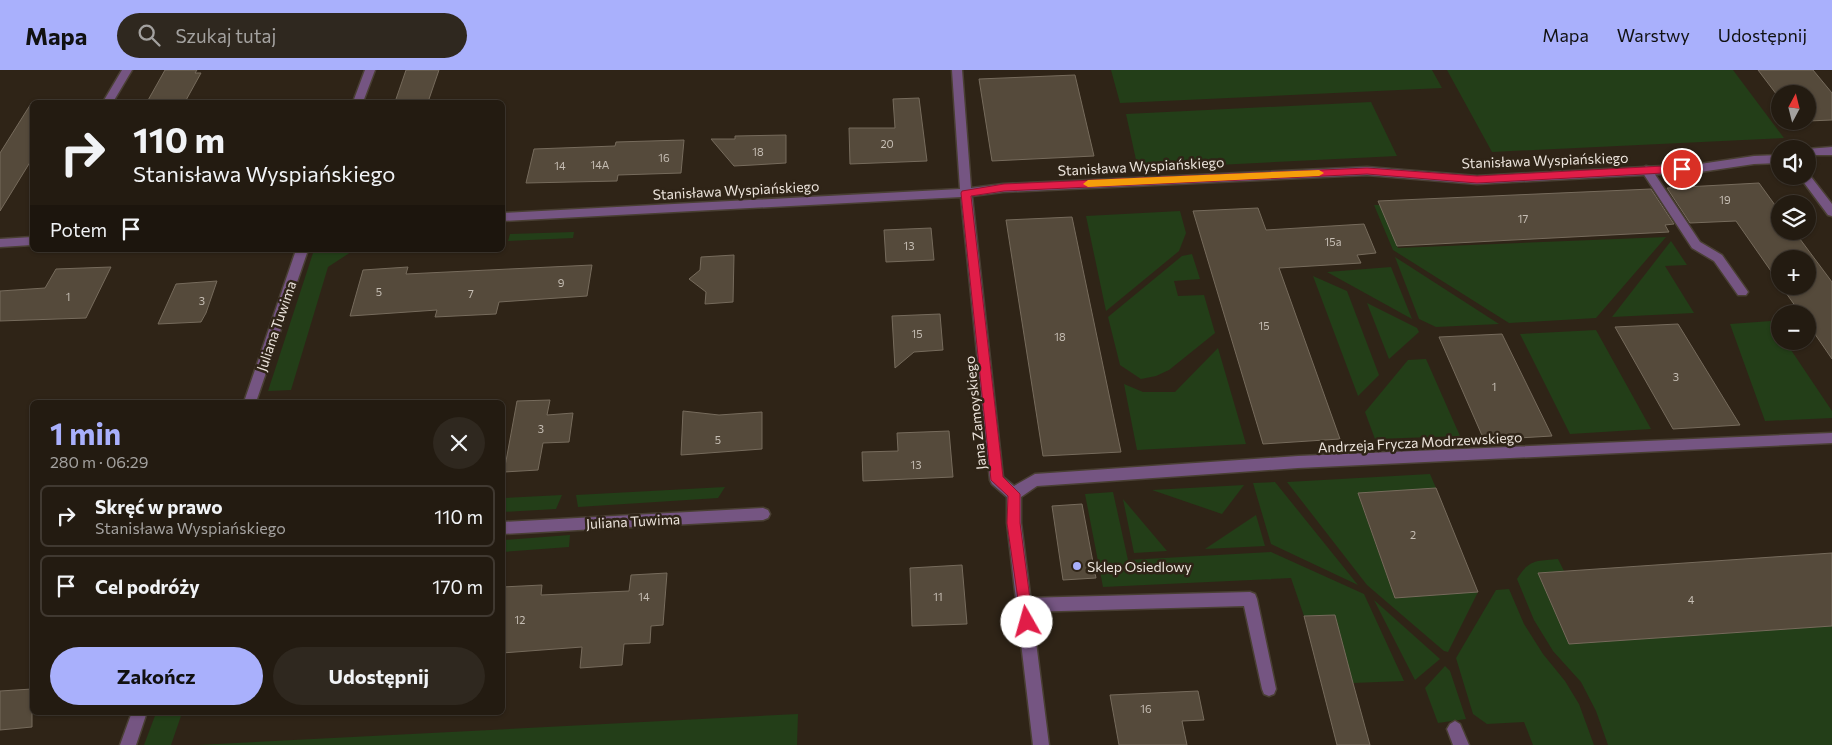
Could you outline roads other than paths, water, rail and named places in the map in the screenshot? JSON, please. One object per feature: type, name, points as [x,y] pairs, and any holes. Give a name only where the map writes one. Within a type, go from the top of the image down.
[{"type":"street","points":[[109,100],[127,70]]},
{"type":"street","points":[[359,100],[370,70]]},
{"type":"street","name":"Jana Zamoyskiego","points":[[957,70],[966,193],[997,480],[1014,494]]},
{"type":"street","points":[[1816,151],[1832,150]]},
{"type":"street","name":"Stanisława Wyspiańskiego","points":[[505,217],[966,193],[1004,188],[1367,171],[1477,180],[1700,168],[1754,160],[1771,160]]},
{"type":"street","points":[[1646,170],[1696,245],[1710,249],[1721,259],[1742,292]]},
{"type":"street","points":[[1811,185],[1832,212]]},
{"type":"street","points":[[0,243],[30,239]]},
{"type":"street","name":"Juliana Tuwima","points":[[251,400],[301,252]]},
{"type":"street","name":"Andrzeja Frycza Modrzewskiego","points":[[1014,494],[1035,480],[1298,462],[1832,438]]},
{"type":"street","points":[[1014,494],[1014,523],[1041,745]]},
{"type":"street","name":"Juliana Tuwima","points":[[505,528],[763,514]]},
{"type":"street","points":[[1025,604],[1250,599],[1269,689]]},
{"type":"street","points":[[128,745],[139,715]]},
{"type":"street","points":[[1455,728],[1461,745]]},
{"type":"place","name":"Sklep Osiedlowy","points":[[1077,566]]}]
